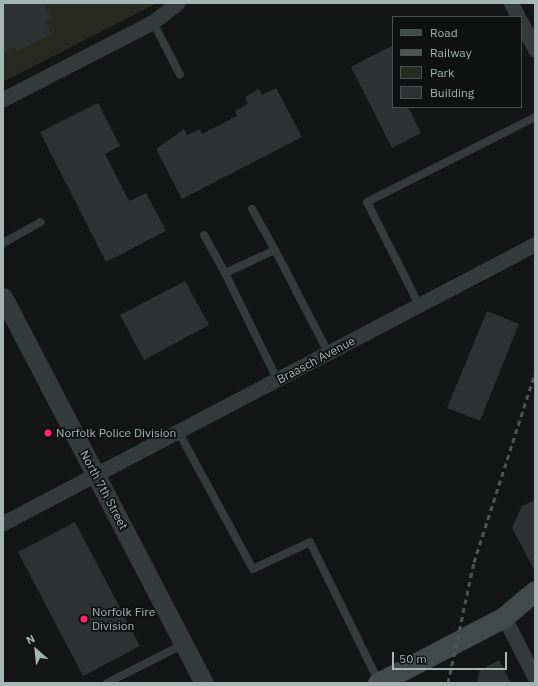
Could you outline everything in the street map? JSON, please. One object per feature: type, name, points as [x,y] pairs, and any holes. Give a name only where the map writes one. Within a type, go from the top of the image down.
[{"type":"main road","points":[[379,683],[504,616],[535,591]]},
{"type":"main road","points":[[504,616],[535,610]]},
{"type":"street","points":[[3,99],[153,22],[177,3]]},
{"type":"street","points":[[511,3],[518,16]]},
{"type":"street","points":[[522,24],[535,50]]},
{"type":"street","name":"Braasch Avenue","points":[[3,523],[329,354],[418,303],[535,244]]},
{"type":"street","name":"North 7th Street","points":[[3,297],[204,683]]},
{"type":"street","points":[[504,616],[535,678]]},
{"type":"lane","points":[[153,22],[180,75]]},
{"type":"lane","points":[[418,303],[367,202],[535,117]]},
{"type":"lane","points":[[252,209],[329,354]]},
{"type":"lane","points":[[3,243],[41,222]]},
{"type":"lane","points":[[204,235],[225,273],[278,381]]},
{"type":"lane","points":[[225,273],[275,250]]},
{"type":"lane","points":[[178,431],[253,569],[310,542],[379,683]]},
{"type":"lane","points":[[107,683],[184,644]]},
{"type":"green space","points":[[3,3],[157,3],[3,82]]},
{"type":"building","points":[[3,3],[43,3],[51,18],[45,21],[51,34],[17,51],[15,46],[3,53]]},
{"type":"building","points":[[392,46],[392,108],[408,108],[421,133],[392,148],[351,67]]},
{"type":"building","points":[[276,88],[302,137],[182,199],[156,149],[184,129],[187,135],[200,129],[202,134],[237,116],[235,111],[248,104],[245,97],[259,89],[262,95]]},
{"type":"building","points":[[98,103],[120,146],[105,154],[129,201],[146,193],[166,231],[106,262],[40,132]]},
{"type":"building","points":[[185,281],[209,325],[144,360],[120,315]]},
{"type":"building","points":[[487,311],[519,324],[480,421],[447,408]]},
{"type":"building","points":[[535,500],[535,571],[512,528],[522,506]]},
{"type":"building","points":[[75,522],[140,646],[83,676],[18,552]]},
{"type":"building","points":[[499,660],[511,683],[477,683],[479,671]]},
{"type":"railway","points":[[448,683],[474,562],[535,373]]},
{"type":"place","name":"Norfolk Police Division","points":[[48,433]]},
{"type":"place","name":"Norfolk Fire Division","points":[[84,619]]}]
